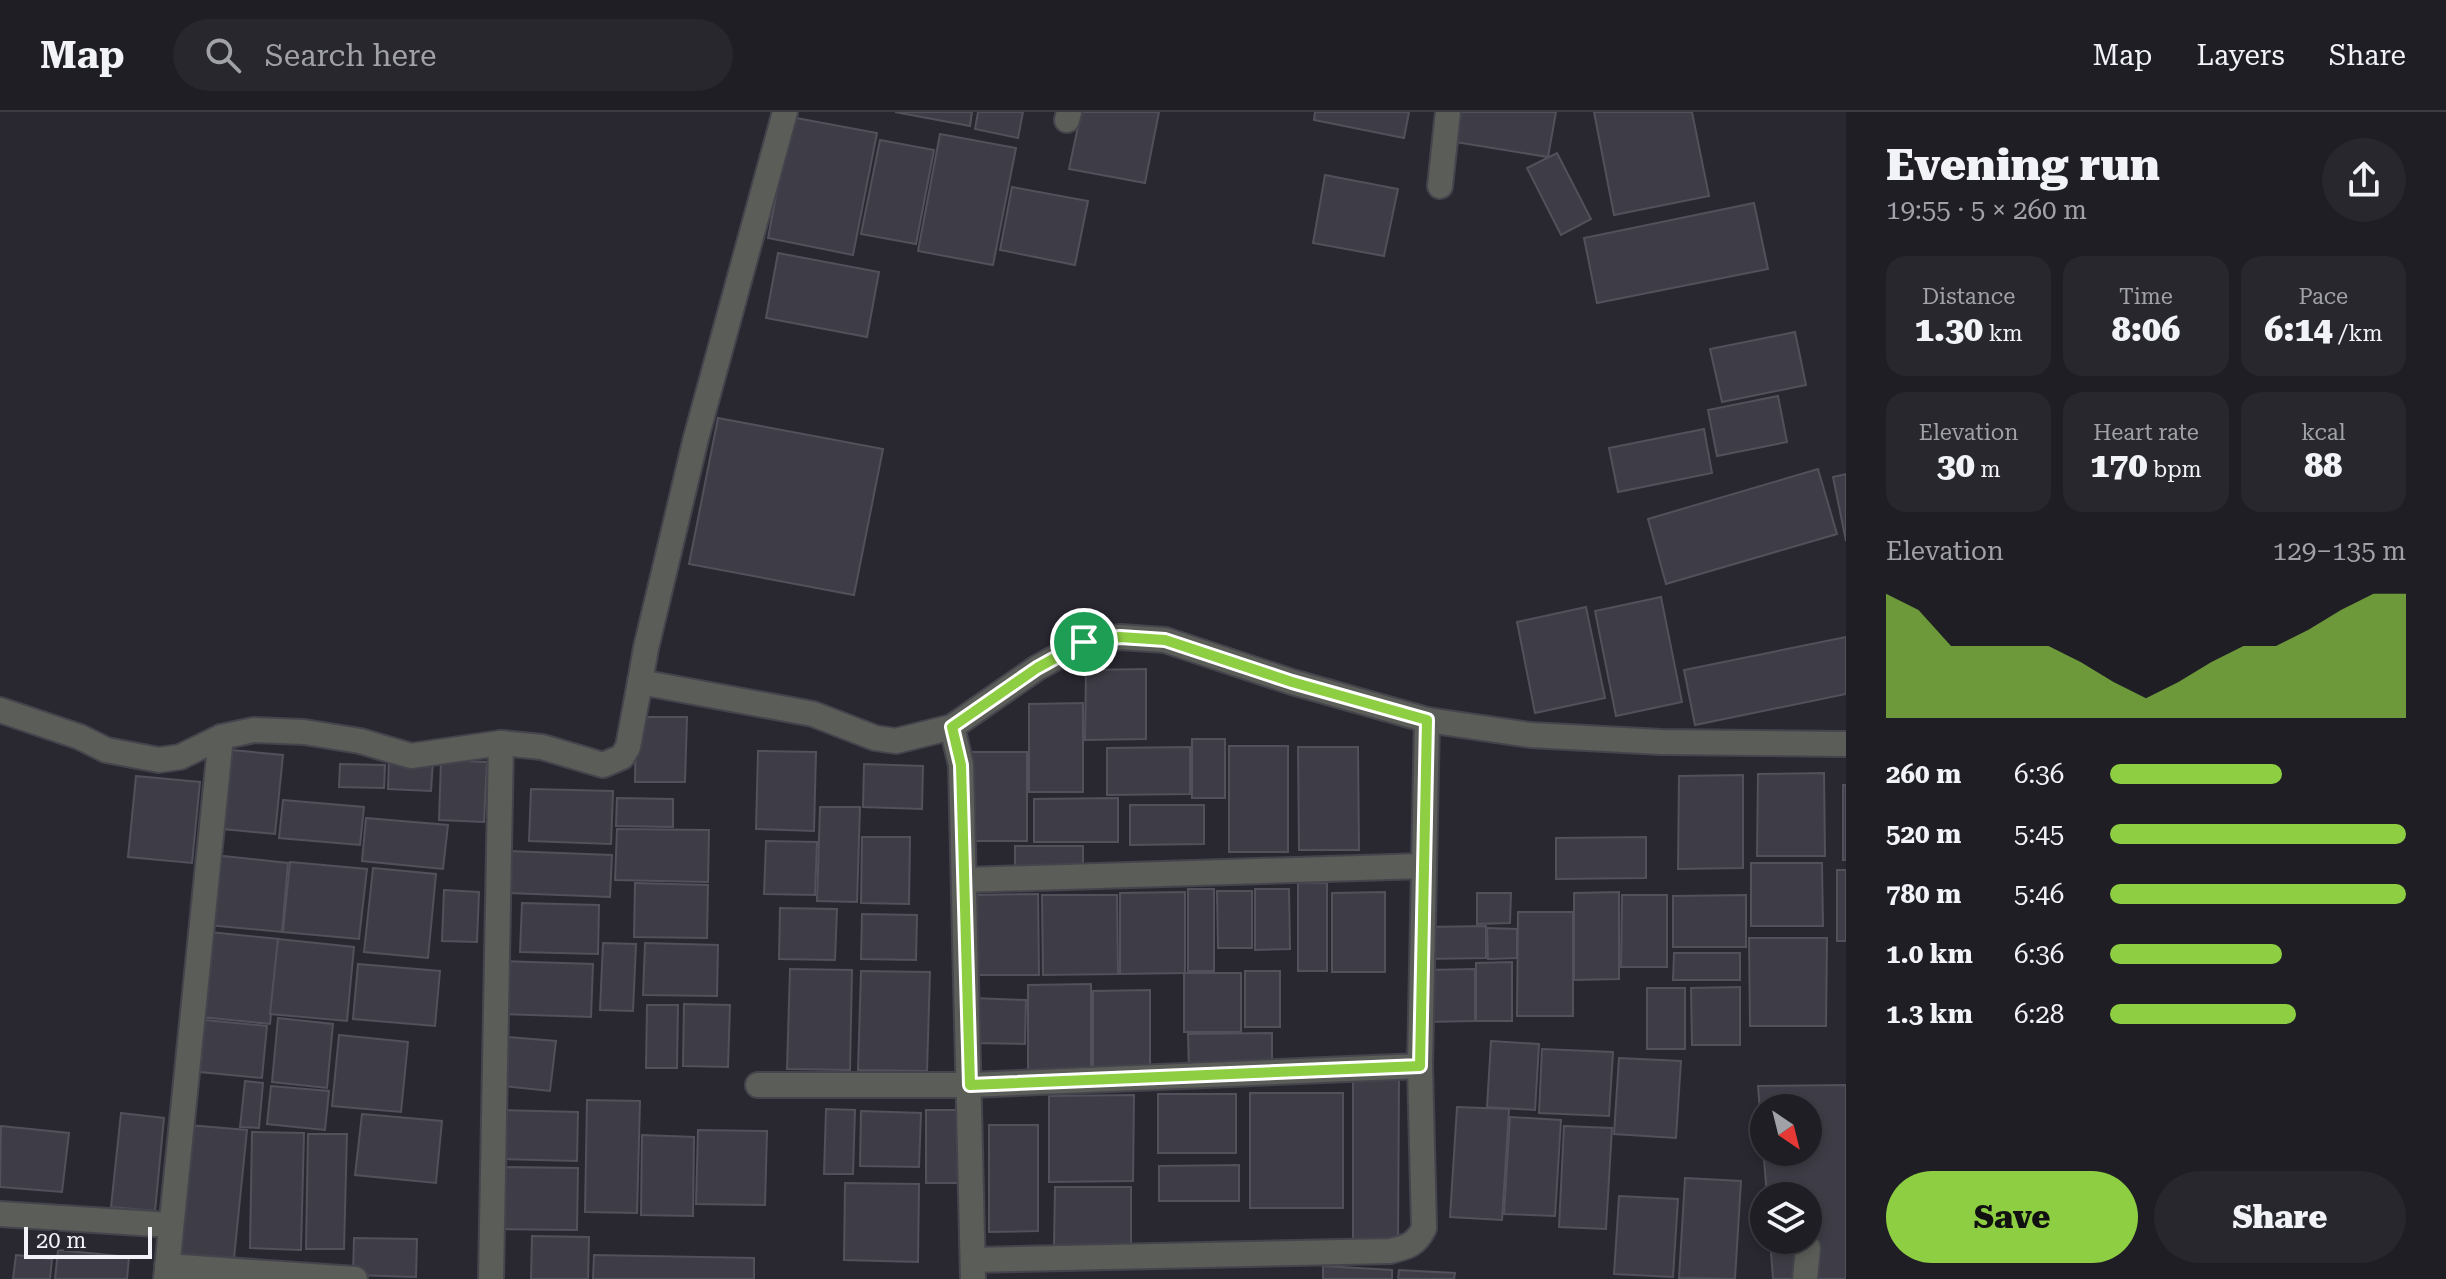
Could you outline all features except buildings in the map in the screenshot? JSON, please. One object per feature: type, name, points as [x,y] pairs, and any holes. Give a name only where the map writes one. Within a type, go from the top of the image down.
[{"type":"street","points":[[0,710],[80,737],[106,750],[159,760],[180,757],[221,737],[254,730],[304,732],[360,741],[411,756],[501,743],[542,747],[603,765],[622,757],[628,747],[646,648],[693,452],[785,112]]},
{"type":"street","points":[[1440,186],[1448,112]]},
{"type":"street","points":[[640,682],[813,714],[875,738],[896,741],[952,727],[1037,668],[1084,642],[1120,637],[1165,640],[1305,686],[1427,720],[1530,735],[1661,742],[1846,744]]},
{"type":"street","points":[[952,727],[961,765],[973,1270],[1390,1251],[1408,1247],[1418,1240],[1424,1228],[1420,1066],[1427,720]]},
{"type":"street","points":[[221,737],[167,1273],[355,1279]]},
{"type":"street","points":[[491,1279],[501,743]]},
{"type":"street","points":[[964,880],[1424,866]]},
{"type":"street","points":[[758,1085],[970,1085],[1420,1066]]},
{"type":"street","points":[[0,1214],[171,1225]]},
{"type":"street","points":[[1805,1279],[1807,1254]]},
{"type":"route","points":[[1120,637],[1165,640],[1354,701],[1427,720],[1420,1066],[970,1085],[961,765],[952,727],[1037,668],[1084,642],[1120,637]]}]
